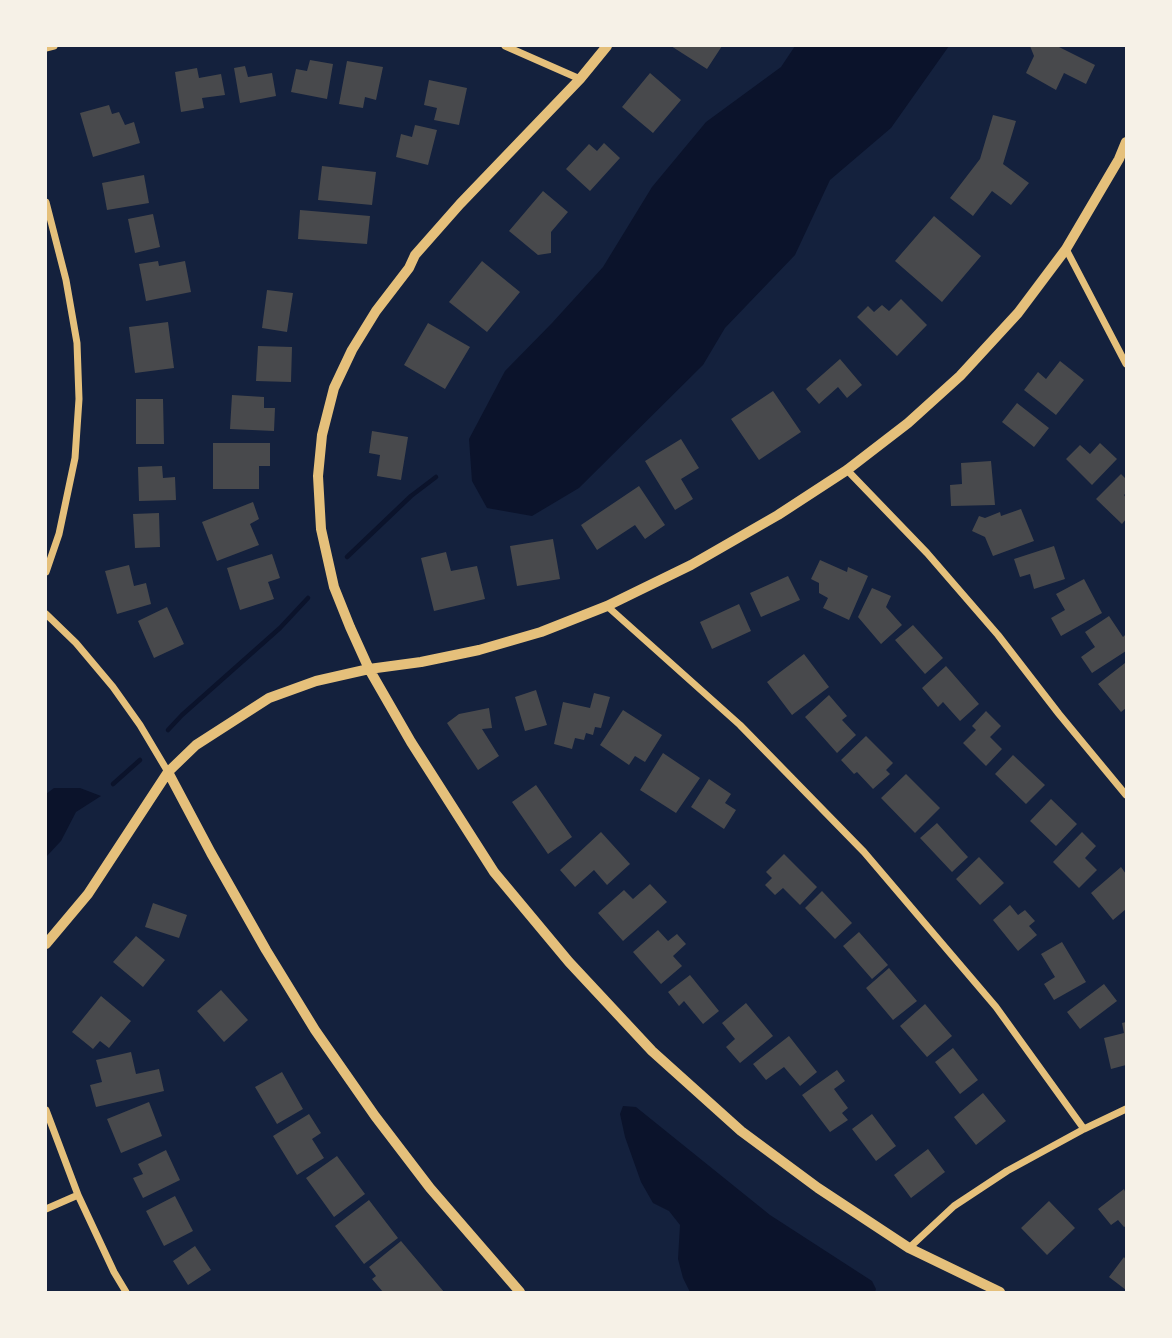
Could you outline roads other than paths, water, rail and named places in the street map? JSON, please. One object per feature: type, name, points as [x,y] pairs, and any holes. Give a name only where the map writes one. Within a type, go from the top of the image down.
[{"type":"street","points":[[46,48],[54,46]]},
{"type":"street","points":[[505,46],[580,79]]},
{"type":"street","points":[[607,46],[580,79],[415,255],[409,268],[376,311],[352,350],[334,388],[322,435],[318,476],[321,528],[334,587],[369,669],[411,742],[494,872],[569,962],[643,1041],[741,1131],[818,1188],[909,1248],[1000,1293]]},
{"type":"street","points":[[46,944],[88,894],[168,772],[196,746],[270,698],[316,681],[479,650],[541,632],[607,606],[702,559],[778,515],[847,470],[908,423],[960,376],[1018,313],[1066,250],[1119,159],[1126,142]]},
{"type":"street","points":[[46,202],[66,280],[75,330],[79,400],[75,458],[59,534],[46,572]]},
{"type":"street","points":[[1066,250],[1126,365]]},
{"type":"street","points":[[847,470],[927,553],[998,635],[1126,795]]},
{"type":"street","points":[[607,606],[740,725],[864,852],[996,1007],[1084,1129]]},
{"type":"street","points":[[46,614],[76,643],[140,724],[259,938],[315,1030],[374,1116],[422,1178],[520,1293]]},
{"type":"street","points":[[909,1248],[954,1206],[1007,1171],[1126,1109]]},
{"type":"street","points":[[46,1110],[78,1195],[126,1293]]},
{"type":"street","points":[[46,1209],[78,1195]]},
{"type":"water","points":[[795,46],[949,46],[891,128],[830,180],[795,255],[725,328],[703,365],[579,488],[532,516],[487,508],[472,481],[469,439],[505,371],[603,267],[652,187],[706,122],[781,67]]},
{"type":"water","points":[[54,788],[80,788],[101,796],[76,812],[61,841],[46,857],[46,794]]},
{"type":"water","points":[[623,1106],[636,1107],[770,1215],[872,1281],[875,1292],[690,1292],[678,1259],[680,1225],[669,1211],[653,1203],[641,1182],[625,1137],[620,1114]]},
{"type":"waterway","points":[[347,557],[411,496],[436,477]]},
{"type":"waterway","points":[[168,730],[280,628],[308,598]]},
{"type":"waterway","points":[[113,784],[140,760]]}]
